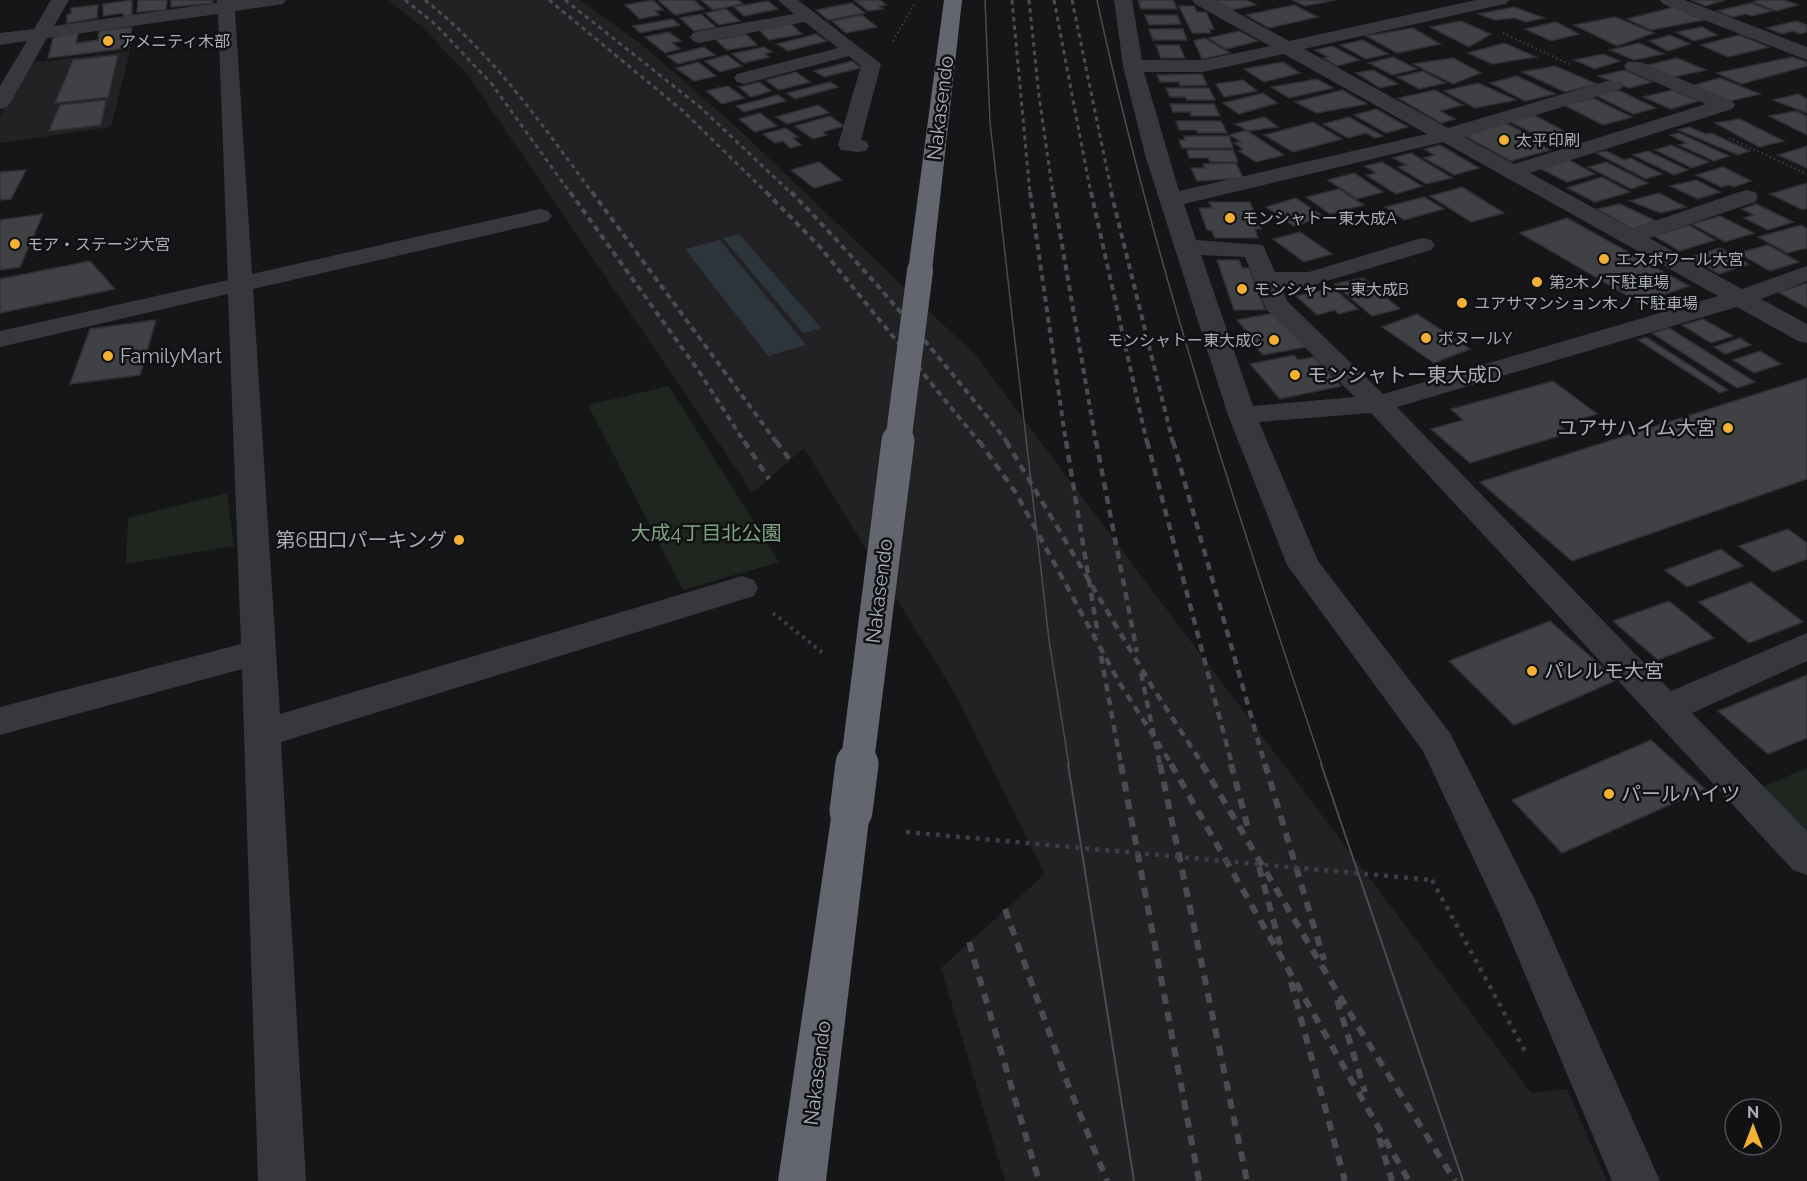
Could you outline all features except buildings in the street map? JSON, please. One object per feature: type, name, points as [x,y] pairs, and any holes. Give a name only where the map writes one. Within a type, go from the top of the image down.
[{"type":"highway","name":"Nakasendo","points":[[802,1181],[954,0]]},
{"type":"street","points":[[0,103],[60,0]]},
{"type":"street","points":[[0,39],[226,4],[277,0]]},
{"type":"street","points":[[787,0],[872,64],[849,145],[858,146]]},
{"type":"street","points":[[1123,0],[1133,66],[1157,158],[1242,415],[1303,565],[1437,743],[1521,915],[1636,1181]]},
{"type":"street","points":[[1200,0],[1807,335]]},
{"type":"street","points":[[1133,66],[1203,66],[1500,0]]},
{"type":"street","points":[[1669,0],[1807,54]]},
{"type":"street","points":[[226,4],[259,652],[282,1181]]},
{"type":"street","points":[[699,37],[809,16]]},
{"type":"street","points":[[744,78],[852,50]]},
{"type":"street","points":[[1510,172],[1725,105],[1634,66]]},
{"type":"street","points":[[1172,200],[1444,136],[1614,85]]},
{"type":"street","points":[[1630,237],[1746,197]]},
{"type":"street","points":[[0,339],[540,216]]},
{"type":"street","points":[[1266,279],[1310,279],[1423,245]]},
{"type":"street","points":[[1187,247],[1255,250],[1275,304],[1378,404],[1807,858]]},
{"type":"street","points":[[1242,415],[1378,404],[1740,298],[1807,273]]},
{"type":"street","points":[[262,734],[742,588]]},
{"type":"street","points":[[1666,709],[1807,645]]},
{"type":"street","points":[[0,721],[259,652]]},
{"type":"path","points":[[891,44],[917,0]]},
{"type":"path","points":[[742,588],[823,653]]},
{"type":"path","points":[[906,832],[1432,880],[1524,1051]]},
{"type":"shaded area","points":[[387,0],[580,0],[641,44],[731,122],[976,356],[1531,1093],[1567,1089],[1607,1181],[1005,1181],[941,968],[1045,874],[957,697],[804,448],[755,491],[750,492],[468,75],[422,27]]},
{"type":"shaded area","points":[[130,51],[111,127],[0,143],[0,116],[30,63]]},
{"type":"shaded area","points":[[739,234],[821,328],[803,333],[723,238]]},
{"type":"shaded area","points":[[720,240],[806,345],[768,356],[685,249]]},
{"type":"green space","name":"大成4丁目北公園","points":[[669,386],[779,562],[683,590],[588,405]]},
{"type":"green space","points":[[227,493],[234,546],[126,564],[128,518]]},
{"type":"green space","points":[[1807,768],[1807,834],[1762,787]]},
{"type":"tram line","points":[[985,0],[990,122],[1049,640],[1069,765]]},
{"type":"tram line","points":[[1097,0],[1119,97],[1170,290],[1228,481],[1322,765]]},
{"type":"tram line","points":[[1068,764],[1134,1181]]},
{"type":"tram line","points":[[1321,764],[1463,1181]]},
{"type":"railway","points":[[405,0],[435,24],[491,83],[571,194]]},
{"type":"railway","points":[[425,0],[473,43],[495,67],[593,194]]},
{"type":"railway","points":[[549,0],[683,111],[767,193]]},
{"type":"railway","points":[[565,0],[700,107],[792,194]]},
{"type":"railway","points":[[1012,0],[1030,194]]},
{"type":"railway","points":[[1029,0],[1039,96],[1053,194]]},
{"type":"railway","points":[[1054,0],[1091,194]]},
{"type":"railway","points":[[1072,0],[1112,194]]},
{"type":"railway","points":[[570,192],[698,370],[745,443]]},
{"type":"railway","points":[[592,192],[777,443]]},
{"type":"railway","points":[[791,192],[903,314],[1008,443]]},
{"type":"railway","points":[[1030,192],[1066,443]]},
{"type":"railway","points":[[1053,192],[1096,443]]},
{"type":"railway","points":[[1091,192],[1147,443]]},
{"type":"railway","points":[[1111,192],[1173,443]]},
{"type":"railway","points":[[767,193],[820,247],[980,443]]},
{"type":"railway","points":[[744,441],[769,479]]},
{"type":"railway","points":[[776,441],[790,460]]},
{"type":"railway","points":[[979,441],[1016,493],[1119,682],[1154,737]]},
{"type":"railway","points":[[1006,441],[1089,580]]},
{"type":"railway","points":[[1066,441],[1089,580]]},
{"type":"railway","points":[[1096,441],[1137,652]]},
{"type":"railway","points":[[1147,441],[1232,765]]},
{"type":"railway","points":[[1173,441],[1265,765]]},
{"type":"railway","points":[[1089,580],[1153,688],[1203,765]]},
{"type":"railway","points":[[1089,580],[1098,635]]},
{"type":"railway","points":[[1101,656],[1121,765]]},
{"type":"railway","points":[[1141,673],[1154,737]]},
{"type":"railway","points":[[1154,737],[1172,765]]},
{"type":"railway","points":[[1154,737],[1160,765]]},
{"type":"railway","points":[[1121,764],[1199,1181]]},
{"type":"railway","points":[[1160,764],[1247,1181]]},
{"type":"railway","points":[[1171,764],[1409,1181]]},
{"type":"railway","points":[[1202,764],[1354,1020],[1455,1181]]},
{"type":"railway","points":[[1231,764],[1249,832]]},
{"type":"railway","points":[[1265,764],[1324,960]]},
{"type":"railway","points":[[1259,867],[1280,945]]},
{"type":"railway","points":[[1005,909],[1067,1082],[1107,1181]]},
{"type":"railway","points":[[969,942],[1039,1181]]},
{"type":"railway","points":[[1291,982],[1345,1181]]},
{"type":"railway","points":[[1337,1000],[1365,1092]]},
{"type":"railway","points":[[1379,1138],[1392,1181]]},
{"type":"place","name":"アメニティ木部","points":[[108,41]]},
{"type":"place","name":"太平印刷","points":[[1504,140]]},
{"type":"place","name":"モンシャトー東大成A","points":[[1230,218]]},
{"type":"place","name":"モア・ステージ大宮","points":[[15,244]]},
{"type":"place","name":"エスポワール大宮","points":[[1604,259]]},
{"type":"place","name":"第2木ノ下駐車場","points":[[1537,282]]},
{"type":"place","name":"モンシャトー東大成B","points":[[1242,289]]},
{"type":"place","name":"ユアサマンション木ノ下駐車場","points":[[1462,303]]},
{"type":"place","name":"ボヌールY","points":[[1426,338]]},
{"type":"place","name":"モンシャトー東大成C","points":[[1274,340]]},
{"type":"place","name":"FamilyMart","points":[[108,356]]},
{"type":"place","name":"モンシャトー東大成D","points":[[1295,375]]},
{"type":"place","name":"ユアサハイム大宮","points":[[1728,428]]},
{"type":"place","name":"第6田口パーキング","points":[[459,540]]},
{"type":"place","name":"パレルモ大宮","points":[[1532,671]]},
{"type":"place","name":"パールハイツ","points":[[1609,794]]}]
